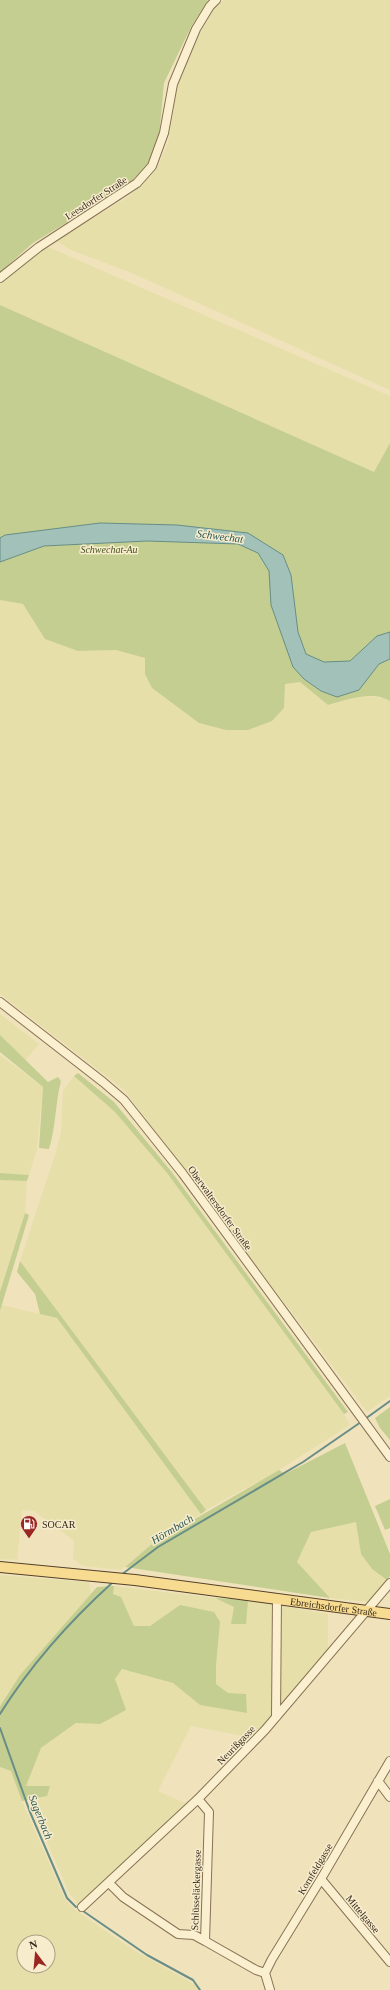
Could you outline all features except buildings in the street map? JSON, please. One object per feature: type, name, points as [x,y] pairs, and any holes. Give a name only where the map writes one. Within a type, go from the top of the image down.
[{"type":"main road","name":"Ebreichsdorfer Straße","points":[[0,1567],[104,1576],[188,1586],[390,1614]]},
{"type":"street","name":"Leesdorfer Straße","points":[[0,278],[39,247],[137,183],[152,166],[164,133],[175,78],[196,29],[210,6],[216,0]]},
{"type":"street","name":"Oberwaltersdorfer Straße","points":[[0,1002],[124,1100],[184,1174],[390,1457]]},
{"type":"street","name":"Neurißgasse","points":[[82,1907],[198,1799],[276,1717],[368,1611],[390,1583]]},
{"type":"street","points":[[276,1717],[277,1598]]},
{"type":"street","name":"Kornfeldgasse","points":[[265,1973],[390,1761]]},
{"type":"street","points":[[378,1781],[390,1797]]},
{"type":"street","name":"Schlüsseläckergasse","points":[[198,1799],[209,1812],[205,1941],[256,1970],[265,1973]]},
{"type":"street","name":"Mittelgasse","points":[[321,1879],[390,1962]]},
{"type":"street","points":[[109,1883],[123,1897],[178,1934],[194,1935],[205,1941]]},
{"type":"street","points":[[265,1973],[270,1990]]},
{"type":"shaded area","points":[[223,0],[390,0],[390,390],[134,274],[71,250],[56,241],[129,196],[144,183],[158,166],[168,143],[178,83],[189,53],[215,7]]},
{"type":"shaded area","points":[[48,247],[390,396],[390,443],[374,472],[0,305],[0,283],[30,258]]},
{"type":"shaded area","points":[[0,600],[23,604],[45,639],[78,651],[116,650],[145,658],[145,674],[152,688],[199,723],[226,730],[248,730],[272,721],[284,708],[285,684],[300,682],[328,705],[363,696],[385,698],[390,701],[390,1396],[367,1412],[124,1090],[0,994]]},
{"type":"shaded area","points":[[0,1014],[39,1044],[25,1061],[0,1035]]},
{"type":"shaded area","points":[[0,1055],[43,1087],[37,1150],[29,1175],[0,1173]]},
{"type":"shaded area","points":[[74,1076],[115,1112],[167,1173],[344,1414],[350,1425],[279,1470],[206,1510],[20,1261],[56,1152],[61,1132],[63,1091]]},
{"type":"shaded area","points":[[0,1180],[27,1181],[25,1213],[0,1292]]},
{"type":"shaded area","points":[[2,1305],[57,1318],[201,1514],[152,1544],[121,1570],[83,1566],[73,1559],[74,1541],[34,1511],[22,1510],[17,1560],[0,1559],[0,1311]]},
{"type":"shaded area","points":[[356,1521],[361,1554],[372,1569],[387,1580],[368,1602],[330,1598],[297,1562],[311,1532]]},
{"type":"shaded area","points":[[0,1575],[89,1582],[91,1594],[20,1675],[0,1705]]},
{"type":"shaded area","points":[[114,1586],[215,1598],[235,1607],[231,1624],[248,1600],[328,1614],[328,1650],[253,1738],[191,1726],[158,1791],[187,1804],[80,1906],[69,1893],[29,1800],[47,1796],[25,1786],[41,1748],[77,1723],[100,1724],[114,1679],[122,1669],[173,1683],[200,1705],[247,1713],[246,1695],[228,1693],[216,1684],[216,1665],[180,1605],[150,1626],[134,1626],[121,1597],[113,1594]]},
{"type":"shaded area","points":[[0,1767],[11,1771],[22,1801],[65,1899],[74,1909],[135,1951],[201,1988],[200,1990],[0,1990]]},
{"type":"green space","points":[[0,0],[208,0],[191,27],[164,83],[159,136],[146,168],[122,189],[33,243],[0,272]]},
{"type":"green space","name":"Schwechat-Au","points":[[0,305],[374,472],[390,443],[390,701],[375,696],[367,696],[328,705],[300,682],[285,684],[284,708],[272,721],[248,730],[226,730],[199,723],[152,688],[145,674],[145,658],[116,650],[78,651],[45,639],[23,604],[0,600]]},
{"type":"green space","points":[[0,1035],[48,1082],[58,1077],[61,1081],[49,1149],[39,1148],[43,1087],[0,1052]]},
{"type":"green space","points":[[78,1073],[114,1102],[171,1171],[348,1412],[344,1414],[167,1173],[115,1112],[74,1076]]},
{"type":"green space","points":[[0,1173],[29,1175],[27,1181],[0,1180]]},
{"type":"green space","points":[[25,1213],[29,1215],[0,1311],[0,1292]]},
{"type":"green space","points":[[20,1261],[206,1510],[201,1514],[57,1318],[40,1314],[35,1294],[17,1272]]},
{"type":"green space","points":[[390,1407],[390,1440],[380,1428],[375,1418]]},
{"type":"green space","points":[[345,1443],[390,1554],[390,1576],[387,1580],[372,1569],[361,1554],[356,1522],[311,1532],[297,1562],[330,1598],[125,1567],[152,1544],[279,1470],[285,1474]]},
{"type":"green space","points":[[390,1499],[390,1528],[385,1530],[375,1506]]},
{"type":"green space","points":[[114,1586],[113,1594],[121,1597],[134,1626],[150,1626],[180,1605],[214,1612],[220,1622],[216,1665],[216,1684],[228,1693],[246,1694],[247,1713],[200,1705],[173,1683],[122,1669],[115,1679],[126,1710],[100,1724],[76,1723],[41,1748],[26,1786],[50,1786],[47,1796],[22,1801],[11,1771],[0,1767],[0,1706],[20,1675],[97,1587]]},
{"type":"green space","points":[[215,1598],[248,1600],[246,1624],[231,1624],[234,1607]]},
{"type":"water","name":"Schwechat","points":[[100,523],[177,525],[248,533],[283,555],[291,575],[298,632],[306,654],[324,662],[350,661],[377,636],[390,632],[390,659],[379,664],[359,690],[337,697],[321,691],[304,679],[293,667],[271,605],[269,571],[258,553],[238,544],[147,541],[44,546],[0,562],[0,538],[5,535]]},
{"type":"waterway","name":"Hörmbach","points":[[365,1419],[390,1401]]},
{"type":"waterway","name":"Hörmbach","points":[[121,1575],[158,1547],[303,1462],[361,1422]]},
{"type":"waterway","name":"Hörmbach","points":[[0,1714],[24,1678],[52,1644],[113,1582]]},
{"type":"waterway","name":"Sagerbach","points":[[0,1728],[30,1812],[67,1898],[76,1907]]},
{"type":"waterway","name":"Sagerbach","points":[[83,1911],[147,1955],[193,1980],[200,1990]]},
{"type":"place","name":"SOCAR","points":[[29,1539]]}]
